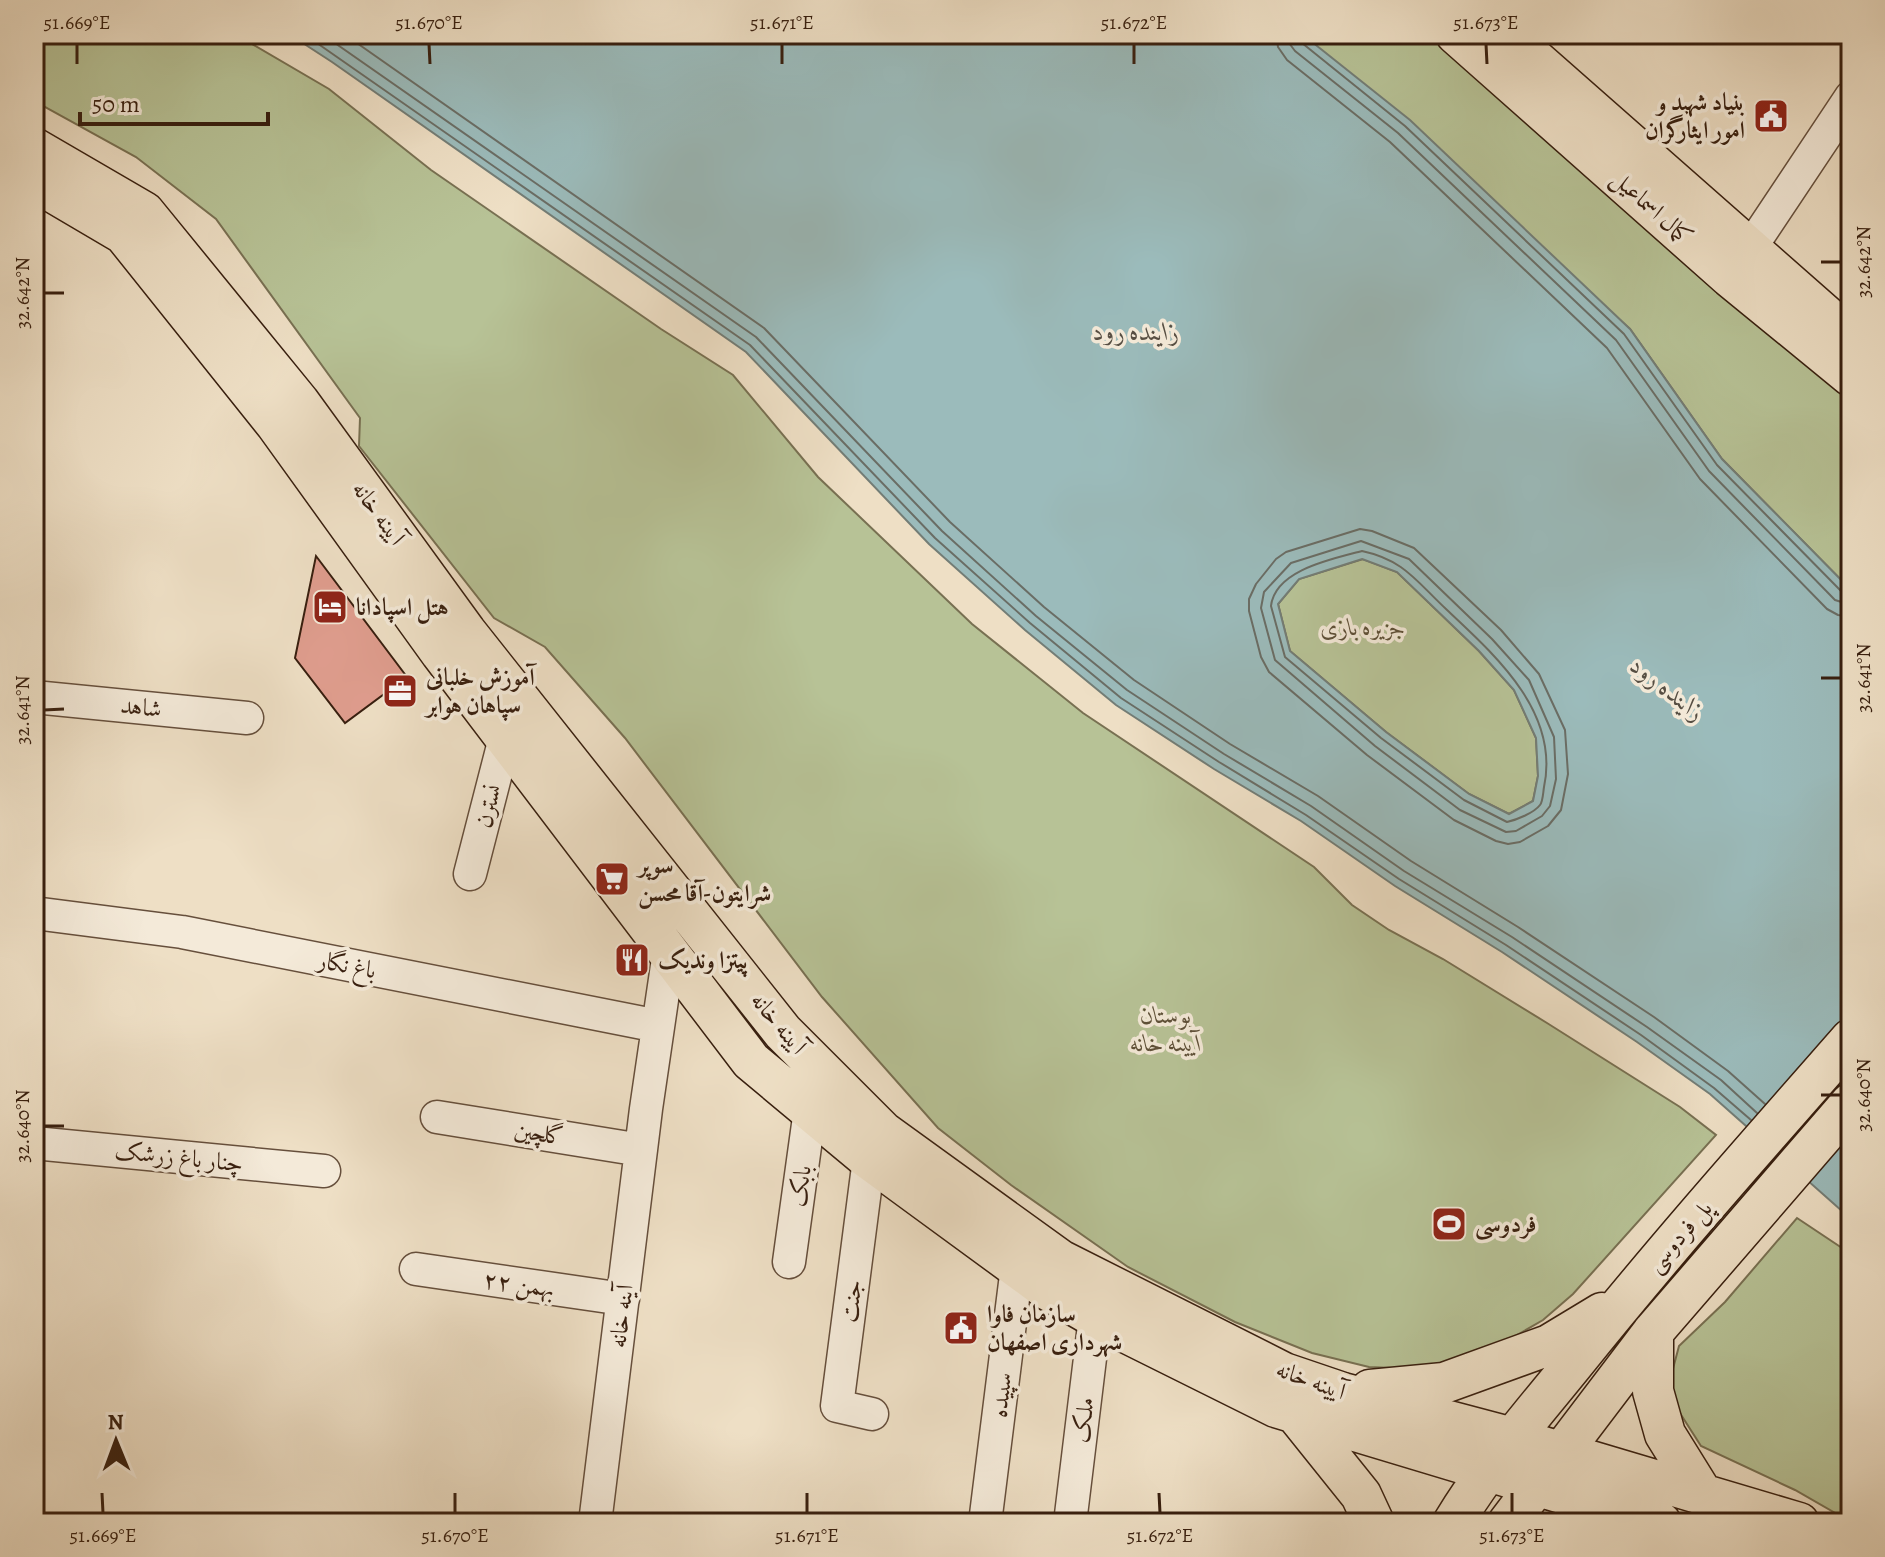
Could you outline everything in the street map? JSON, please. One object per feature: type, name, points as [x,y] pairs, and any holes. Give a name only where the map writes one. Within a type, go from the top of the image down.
[{"type":"main road","name":"کمال اسماعیل","points":[[1456,34],[1505,42],[1740,264],[1851,376]]},
{"type":"main road","name":"آیینه خانه","points":[[34,148],[144,212],[299,402],[466,632],[783,1032],[883,1132],[1060,1260],[1284,1373],[1343,1393],[1513,1438],[1799,1523]]},
{"type":"main road","name":"آیینه خانه","points":[[34,181],[124,234],[276,424],[505,738],[751,1061],[869,1159],[1048,1290],[1095,1317],[1276,1407],[1661,1523]]},
{"type":"main road","name":"کمال اسماعیل","points":[[1740,264],[1851,338]]},
{"type":"main road","name":"پل فردوسی","points":[[1453,1523],[1488,1470],[1626,1298],[1851,1039]]},
{"type":"main road","name":"پل فردوسی","points":[[1508,1523],[1653,1332],[1851,1103]]},
{"type":"main road","points":[[1343,1393],[1444,1383],[1549,1345],[1626,1298]]},
{"type":"main road","points":[[1653,1332],[1653,1391],[1665,1434],[1701,1492]]},
{"type":"main road","points":[[1296,1414],[1361,1495],[1374,1523]]},
{"type":"street","points":[[1740,264],[1851,97]]},
{"type":"street","name":"شاهد","points":[[34,697],[247,718]]},
{"type":"street","name":"نسترن","points":[[470,874],[505,738]]},
{"type":"street","name":"باغ نگار","points":[[34,913],[182,932],[658,1026]]},
{"type":"street","name":"آینه خانه","points":[[595,1523],[646,1109],[669,952]]},
{"type":"street","name":"بابک","points":[[789,1262],[810,1110]]},
{"type":"street","name":"گلچین","points":[[437,1117],[641,1150]]},
{"type":"street","name":"چنار باغ زرشک","points":[[34,1143],[324,1171]]},
{"type":"street","name":"جنت","points":[[869,1159],[837,1406],[872,1414]]},
{"type":"street","name":"سپیده","points":[[985,1523],[1017,1267]]},
{"type":"street","name":"۲۲ بهمن","points":[[416,1269],[623,1299]]},
{"type":"street","name":"ملک","points":[[1070,1523],[1095,1317]]},
{"type":"green space","name":"بوستان آیینه خانه","points":[[34,34],[235,34],[329,89],[431,170],[733,375],[818,477],[972,624],[1083,713],[1314,867],[1352,905],[1389,930],[1547,1023],[1680,1107],[1716,1135],[1573,1294],[1543,1320],[1493,1349],[1419,1369],[1369,1367],[1312,1353],[1235,1322],[1128,1267],[1011,1185],[938,1128],[822,997],[625,738],[545,647],[494,618],[359,446],[360,418],[216,219],[136,157],[34,101]]},
{"type":"green space","points":[[1290,34],[1445,34],[1851,385],[1851,590],[1722,459],[1630,329]]},
{"type":"green space","name":"جزیره بازی","points":[[1363,559],[1397,572],[1479,651],[1514,690],[1536,738],[1538,776],[1533,801],[1509,814],[1469,794],[1386,732],[1290,651],[1278,604],[1299,579]]},
{"type":"green space","points":[[1797,1218],[1851,1254],[1851,1522],[1795,1490],[1701,1446],[1678,1410],[1670,1380],[1679,1346],[1725,1302]]},
{"type":"water","name":"زاینده رود","points":[[289,34],[1302,34],[1410,120],[1630,329],[1722,459],[1851,590],[1851,1219],[1710,1094],[1637,1042],[1502,952],[1395,886],[1301,821],[1116,705],[1025,630],[929,544],[746,352]],"holes":[[[1362,559],[1397,572],[1479,651],[1514,690],[1536,738],[1538,776],[1533,801],[1509,814],[1469,794],[1386,732],[1290,651],[1278,604],[1299,579]]]},
{"type":"building","name":"هتل اسپادانا","points":[[316,556],[407,677],[345,723],[295,658]]},
{"type":"place","name":"بنیاد شهید و امور ایثارگران","points":[[1771,116]]},
{"type":"place","name":"هتل اسپادانا","points":[[330,607]]},
{"type":"place","name":"آموزش خلبانی سپاهان هوابر","points":[[400,691]]},
{"type":"place","name":"سوپر شرایتون-آقا محسن","points":[[612,879]]},
{"type":"place","name":"پیتزا وندیک","points":[[632,960]]},
{"type":"place","name":"فردوسی","points":[[1449,1224]]},
{"type":"place","name":"سازمان فاوا شهرداری اصفهان","points":[[961,1328]]}]
